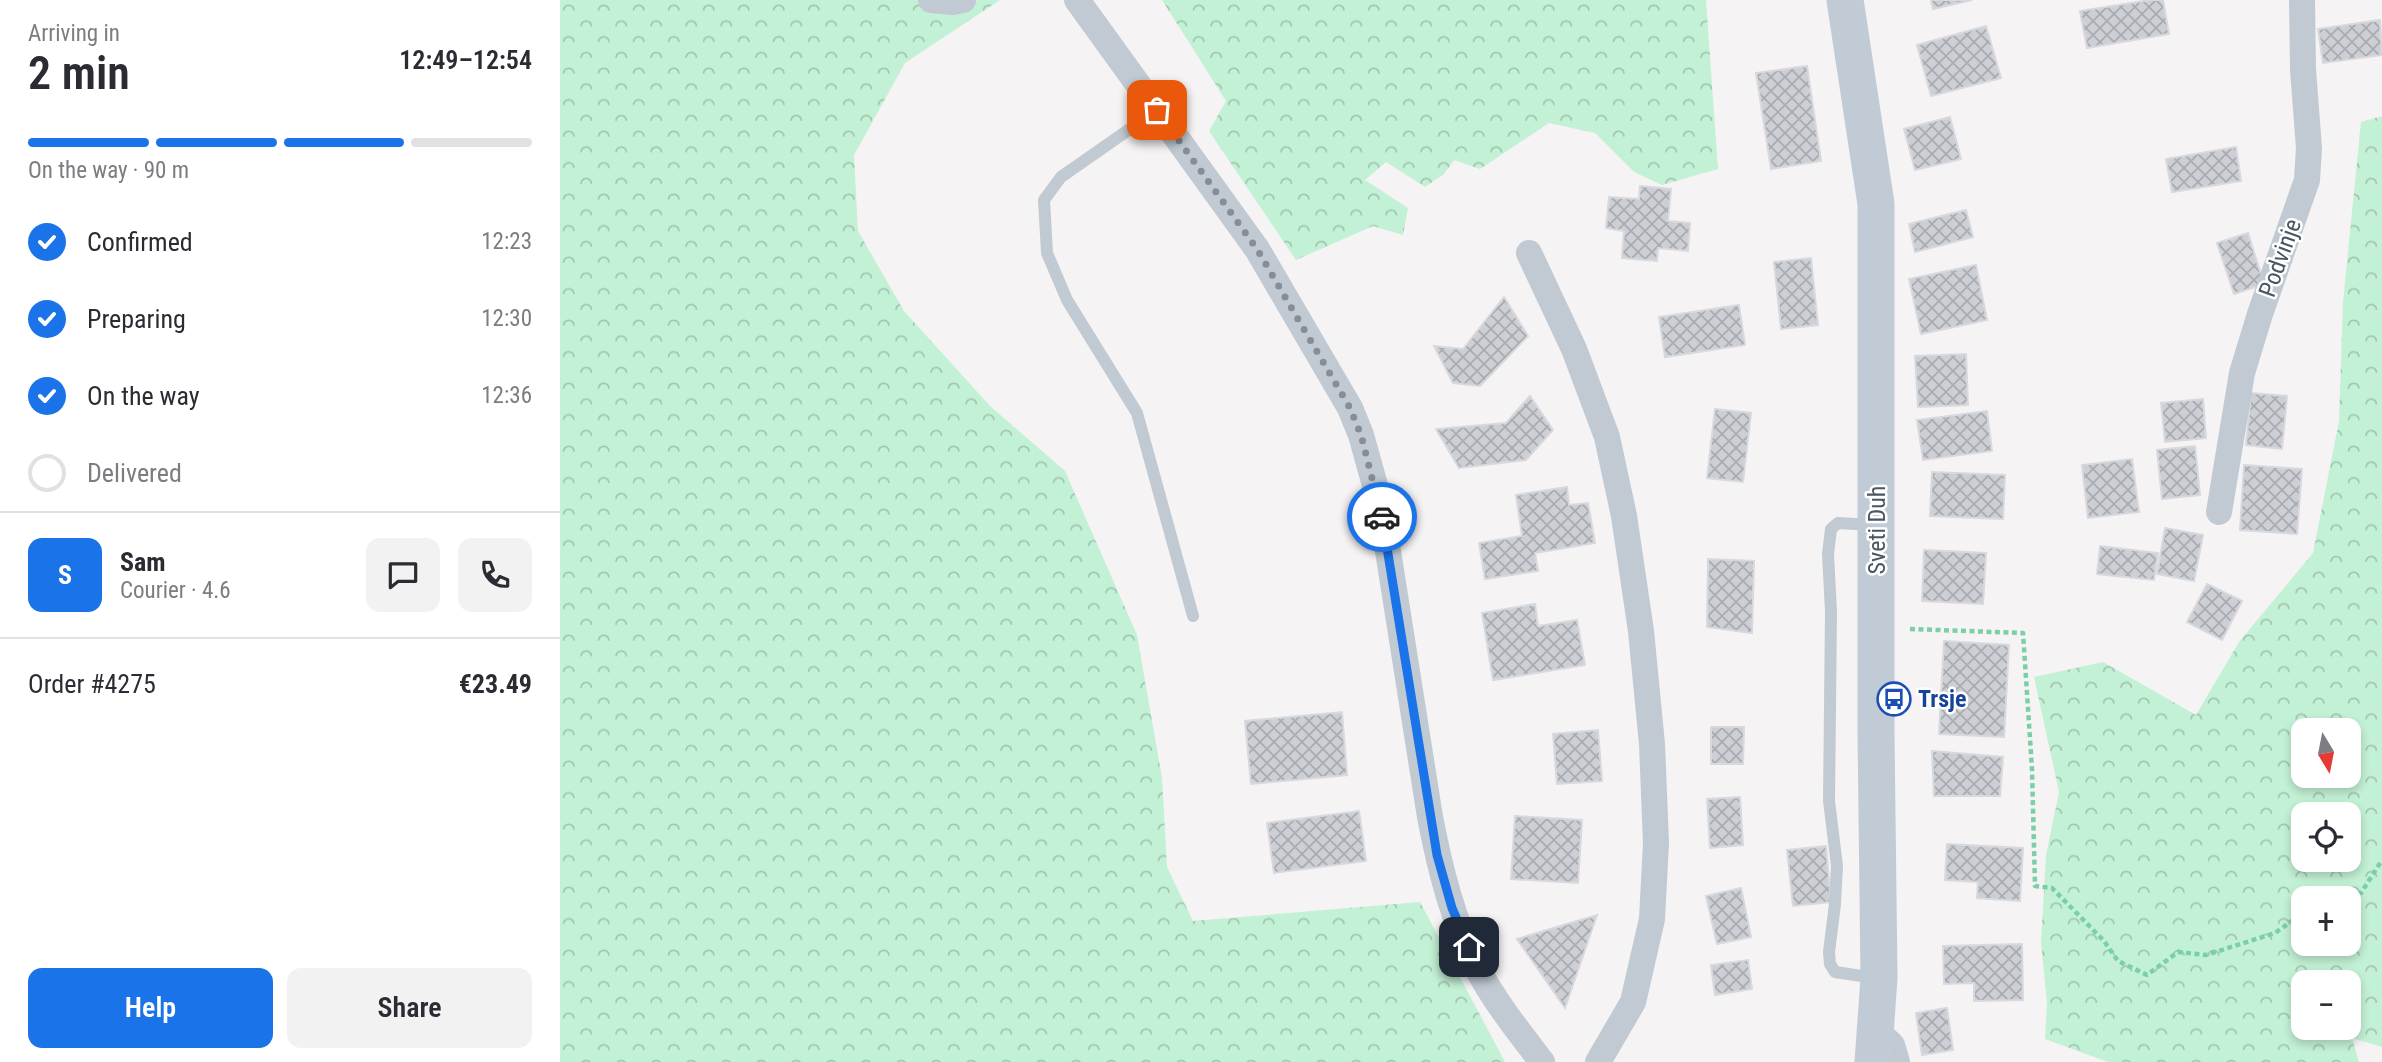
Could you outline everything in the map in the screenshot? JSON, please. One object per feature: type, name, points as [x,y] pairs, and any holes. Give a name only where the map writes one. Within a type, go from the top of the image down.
[{"type":"main road","name":"Sveti Duh","points":[[1844,0],[1876,204],[1879,978],[1875,1047]]},
{"type":"street","points":[[931,0],[963,0]]},
{"type":"street","points":[[1077,0],[1257,249],[1358,426],[1381,507],[1430,817],[1437,855],[1452,908],[1477,967],[1511,1022],[1542,1062]]},
{"type":"street","name":"Podvinje","points":[[2220,512],[2242,373],[2307,180],[2309,148],[2303,70],[2302,0]]},
{"type":"street","points":[[1530,253],[1574,349],[1607,437],[1624,516],[1641,631],[1652,744],[1656,843],[1653,919],[1633,1002],[1598,1062]]},
{"type":"street","points":[[1875,1047],[1892,1045],[1896,1062]]},
{"type":"lane","points":[[1157,110],[1061,177],[1044,200],[1047,253],[1067,300],[1137,413],[1193,616]]},
{"type":"lane","points":[[1877,526],[1838,523],[1831,529],[1828,554],[1832,612],[1829,800],[1837,866],[1829,952],[1830,964],[1835,972],[1879,978]]},
{"type":"path","points":[[1910,629],[2023,633],[2032,769],[2035,886],[2052,888],[2104,941],[2119,961],[2147,975],[2178,953],[2206,956],[2275,933],[2291,922]]},
{"type":"path","points":[[2361,893],[2382,860]]},
{"type":"green space","points":[[560,0],[1000,0],[905,63],[854,155],[858,231],[904,311],[990,406],[1065,471],[1137,635],[1162,778],[1167,867],[1193,921],[1420,902],[1505,1062],[560,1062]]},
{"type":"green space","points":[[1162,0],[1706,0],[1718,169],[1662,185],[1634,172],[1595,133],[1549,123],[1480,169],[1454,160],[1444,174],[1425,187],[1386,162],[1365,180],[1408,208],[1403,235],[1373,226],[1296,260],[1209,131],[1226,101]]},
{"type":"green space","points":[[2382,116],[2382,1047],[2359,1040],[2361,1040],[2361,970],[2291,970],[2291,1040],[2353,1040],[2359,1062],[2108,1062],[2045,1039],[2047,1003],[2041,942],[2046,855],[2059,792],[2034,677],[2103,662],[2196,715],[2239,642],[2313,553],[2339,421],[2343,302],[2361,122]]},
{"type":"building","points":[[1931,0],[1972,0],[1933,9]]},
{"type":"building","points":[[2163,0],[2169,34],[2087,48],[2080,11]]},
{"type":"building","points":[[2380,20],[2382,55],[2323,63],[2318,29]]},
{"type":"building","points":[[1986,26],[2001,78],[1931,96],[1917,45]]},
{"type":"building","points":[[1807,66],[1821,161],[1771,169],[1756,73]]},
{"type":"building","points":[[1950,117],[1961,159],[1915,170],[1904,129]]},
{"type":"building","points":[[2236,147],[2241,181],[2172,192],[2166,159]]},
{"type":"building","points":[[1640,186],[1671,189],[1668,221],[1690,223],[1688,251],[1658,248],[1657,261],[1622,258],[1624,231],[1606,228],[1609,197],[1639,199]]},
{"type":"building","points":[[1966,210],[1973,237],[1915,252],[1909,224]]},
{"type":"building","points":[[2248,233],[2264,284],[2234,294],[2217,243]]},
{"type":"building","points":[[1811,258],[1818,325],[1781,329],[1774,262]]},
{"type":"building","points":[[1976,265],[1987,320],[1921,334],[1909,279]]},
{"type":"building","points":[[1504,297],[1528,336],[1480,386],[1453,383],[1434,346],[1463,349]]},
{"type":"building","points":[[1739,305],[1745,345],[1665,357],[1659,317]]},
{"type":"building","points":[[1966,354],[1968,405],[1918,407],[1915,356]]},
{"type":"building","points":[[2251,393],[2287,396],[2282,449],[2246,445]]},
{"type":"building","points":[[1530,396],[1553,430],[1526,460],[1459,468],[1436,429],[1506,423]]},
{"type":"building","points":[[2203,399],[2206,438],[2165,442],[2161,403]]},
{"type":"building","points":[[1715,409],[1751,413],[1743,482],[1707,478]]},
{"type":"building","points":[[1987,411],[1992,451],[1923,460],[1917,420]]},
{"type":"building","points":[[2195,446],[2200,495],[2162,499],[2157,450]]},
{"type":"building","points":[[2132,459],[2139,512],[2088,518],[2082,465]]},
{"type":"building","points":[[2244,465],[2302,469],[2297,534],[2240,530]]},
{"type":"building","points":[[1932,472],[2005,475],[2003,519],[1930,516]]},
{"type":"building","points":[[1567,487],[1569,505],[1588,503],[1595,543],[1535,553],[1538,571],[1485,579],[1479,543],[1522,536],[1516,495]]},
{"type":"building","points":[[2165,528],[2203,535],[2194,581],[2157,574]]},
{"type":"building","points":[[2100,546],[2158,553],[2154,580],[2097,574]]},
{"type":"building","points":[[1924,550],[1986,553],[1983,604],[1922,601]]},
{"type":"building","points":[[1708,559],[1754,561],[1752,633],[1707,627]]},
{"type":"building","points":[[2207,584],[2242,601],[2222,640],[2187,622]]},
{"type":"building","points":[[1535,604],[1538,626],[1577,620],[1585,665],[1493,680],[1482,613]]},
{"type":"building","points":[[1944,641],[2009,645],[2004,737],[1939,734]]},
{"type":"building","points":[[1342,712],[1347,775],[1251,784],[1245,721]]},
{"type":"building","points":[[1711,727],[1744,727],[1743,764],[1711,764]]},
{"type":"building","points":[[1598,730],[1602,781],[1557,784],[1553,734]]},
{"type":"building","points":[[1932,751],[2003,757],[2000,796],[1934,796]]},
{"type":"building","points":[[1740,797],[1743,845],[1710,848],[1707,799]]},
{"type":"building","points":[[1359,811],[1366,861],[1274,873],[1267,823]]},
{"type":"building","points":[[1515,816],[1582,820],[1578,883],[1511,879]]},
{"type":"building","points":[[1947,844],[2023,848],[2020,901],[1977,898],[1978,882],[1945,880]]},
{"type":"building","points":[[1826,846],[1831,902],[1793,906],[1787,850]]},
{"type":"building","points":[[1741,888],[1751,937],[1717,944],[1706,896]]},
{"type":"building","points":[[1597,915],[1565,1008],[1517,939]]},
{"type":"building","points":[[2022,944],[2023,1000],[1974,1001],[1974,983],[1944,984],[1943,946]]},
{"type":"building","points":[[1748,960],[1752,989],[1715,995],[1711,965]]},
{"type":"building","points":[[1947,1008],[1953,1050],[1922,1055],[1916,1013]]},
{"type":"way so far","points":[[1157,110],[1257,249],[1350,408],[1361,435],[1382,517]]},
{"type":"place","name":"Trsje","points":[[1894,699]]},
{"type":"route","points":[[1382,517],[1437,855],[1452,908],[1469,947]]}]
